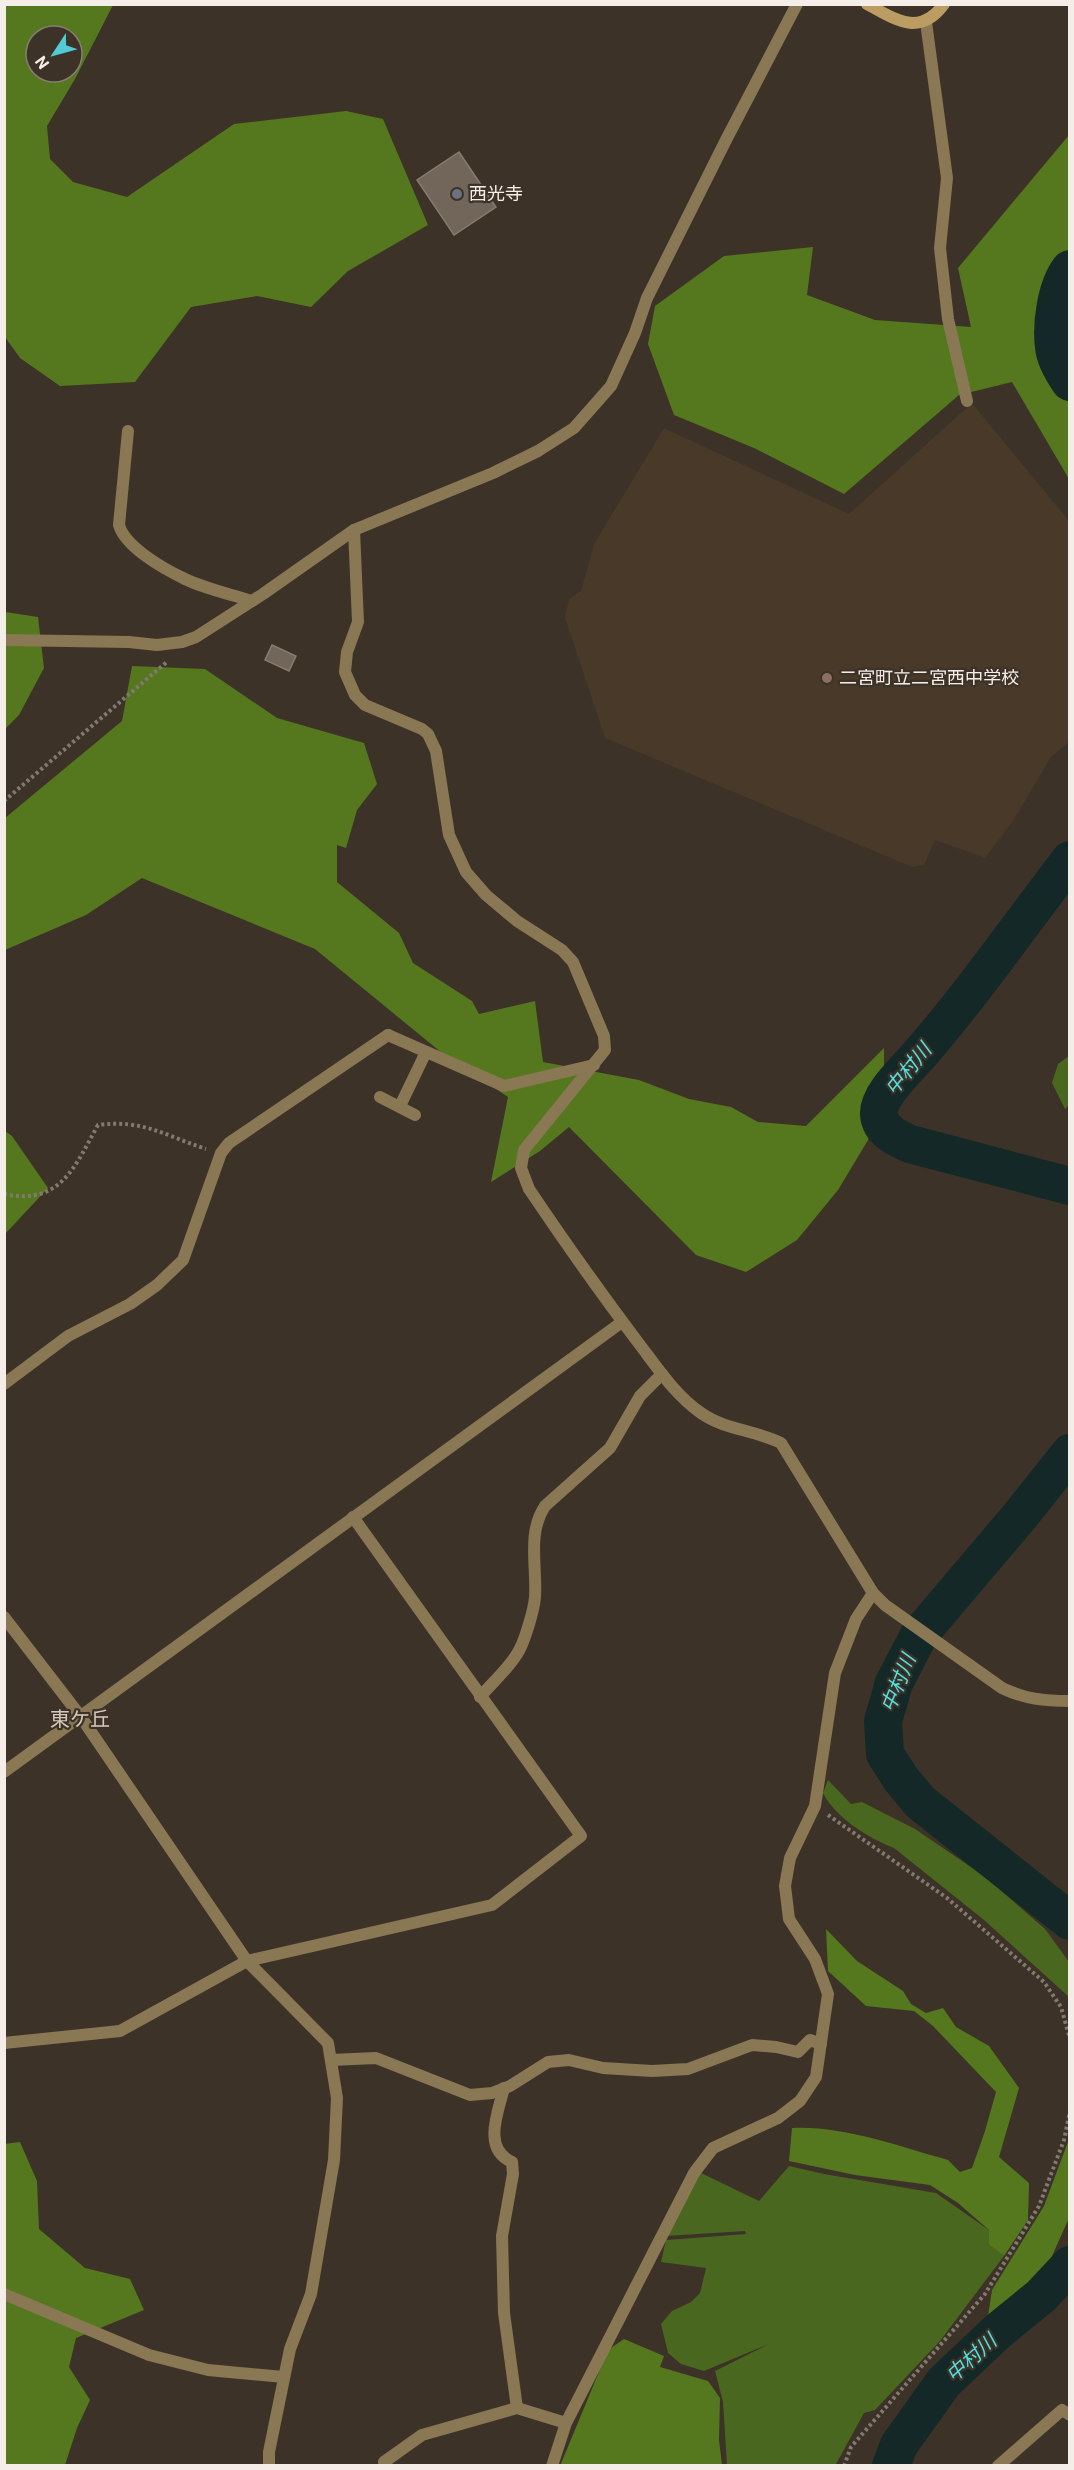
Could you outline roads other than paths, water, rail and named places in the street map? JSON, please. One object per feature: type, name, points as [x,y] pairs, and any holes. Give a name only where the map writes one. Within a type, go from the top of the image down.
[{"type":"street","points":[[4,640],[169,645],[196,637],[354,530],[493,473],[538,452],[574,428],[611,386],[658,277],[797,4]]},
{"type":"street","points":[[867,4],[896,19],[915,24],[926,22],[944,4]]},
{"type":"street","points":[[926,22],[947,178],[940,248],[948,319],[968,401]]},
{"type":"street","points":[[128,431],[119,525],[122,535],[131,545],[186,579],[252,601]]},
{"type":"street","points":[[354,530],[358,622],[345,661],[345,672],[349,684],[364,705],[422,729],[428,734],[436,751],[449,835],[466,872],[486,895],[517,921],[561,950],[573,962],[604,1036],[605,1050],[524,1150],[521,1168],[534,1196],[622,1322],[674,1390],[718,1424],[763,1434],[781,1443],[873,1593],[885,1605],[949,1652],[969,1663],[985,1677],[1019,1696],[1042,1701],[1070,1701]]},
{"type":"street","points":[[4,1384],[68,1336],[130,1304],[156,1286],[183,1260],[221,1153],[234,1139],[388,1035],[504,1086],[594,1065]]},
{"type":"street","points":[[399,1106],[426,1052]]},
{"type":"street","points":[[380,1097],[415,1115]]},
{"type":"street","points":[[4,1772],[622,1322]]},
{"type":"street","points":[[480,1697],[518,1653],[526,1629],[535,1599],[534,1537],[537,1518],[545,1506],[610,1448],[640,1396],[662,1374]]},
{"type":"street","points":[[4,2043],[120,2031],[247,1961],[492,1905],[581,1836],[353,1517]]},
{"type":"street","points":[[552,2466],[566,2423],[694,2173],[713,2148],[778,2118],[800,2101],[816,2077],[828,1994],[815,1959],[789,1919],[785,1886],[790,1858],[815,1806],[835,1673],[856,1619],[873,1593]]},
{"type":"street","points":[[4,1617],[81,1717],[247,1961],[328,2043],[337,2098],[334,2160],[311,2294],[290,2349],[269,2452],[269,2466]]},
{"type":"street","points":[[331,2060],[376,2058],[470,2095],[492,2093],[504,2088],[548,2062],[569,2060],[603,2068],[652,2071],[688,2069],[752,2045],[798,2052],[810,2040],[821,2044]]},
{"type":"street","points":[[504,2088],[494,2127],[495,2147],[501,2157],[512,2162],[513,2174],[502,2236],[504,2313],[517,2408]]},
{"type":"street","points":[[4,2294],[149,2355],[208,2370],[284,2378]]},
{"type":"street","points":[[384,2462],[422,2435],[517,2408],[566,2423]]},
{"type":"street","points":[[998,2466],[1062,2410],[1070,2415]]},
{"type":"waterway","name":"中村川","points":[[1070,269],[1058,296],[1053,338],[1058,361],[1070,382]]},
{"type":"waterway","name":"中村川","points":[[1070,860],[958,1008],[888,1091],[879,1114],[882,1125],[886,1129],[910,1144],[1070,1186]]},
{"type":"waterway","name":"中村川","points":[[1070,1453],[919,1635],[894,1683],[883,1721],[885,1754],[901,1779],[920,1802],[1070,1921]]},
{"type":"waterway","name":"中村川","points":[[891,2466],[899,2445],[944,2382],[998,2331],[1041,2296],[1070,2265]]},
{"type":"place","name":"西光寺","points":[[457,194]]},
{"type":"place","name":"二宮町立二宮西中学校","points":[[827,678]]},
{"type":"district","name":"東ケ丘","points":[[80,1719]]}]
